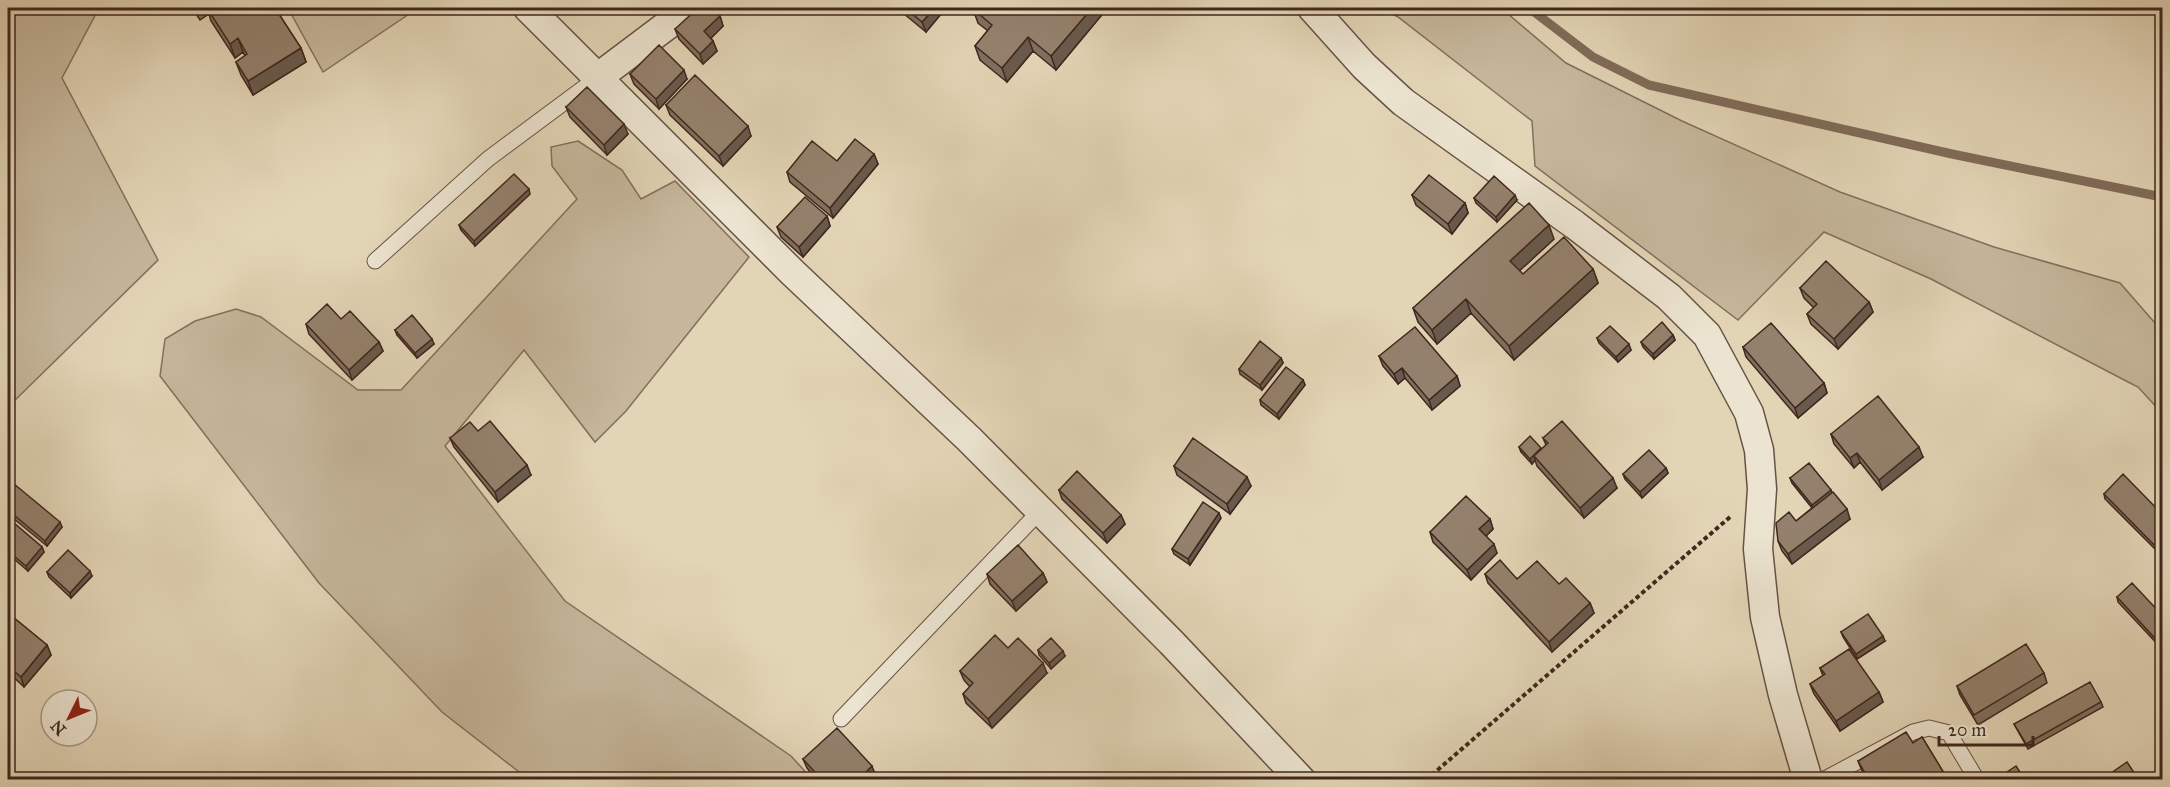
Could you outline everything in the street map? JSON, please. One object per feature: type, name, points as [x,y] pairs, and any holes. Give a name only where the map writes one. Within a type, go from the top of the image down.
[{"type":"street","points":[[528,8],[793,273],[969,439],[1171,642],[1301,780]]},
{"type":"street","points":[[597,78],[690,8]]},
{"type":"street","points":[[1312,8],[1364,66],[1403,102],[1575,225],[1660,290],[1707,335],[1749,413],[1759,450],[1762,489],[1758,549],[1765,617],[1783,694],[1808,780]]},
{"type":"lane","points":[[375,261],[488,159],[597,78]]},
{"type":"lane","points":[[841,719],[1040,511]]},
{"type":"lane","points":[[1823,780],[1913,732],[1929,728],[1949,734],[1977,780]]},
{"type":"path","points":[[1426,780],[1762,489]]},
{"type":"shaded area","points":[[8,8],[99,8],[62,78],[158,260],[8,407]]},
{"type":"shaded area","points":[[288,8],[418,8],[323,72]]},
{"type":"shaded area","points":[[1381,8],[1501,8],[1566,63],[1682,121],[1840,192],[1994,247],[2120,283],[2162,331],[2162,413],[2138,387],[1931,279],[1824,232],[1738,320],[1535,166],[1532,121],[1398,17]]},
{"type":"shaded area","points":[[578,141],[622,170],[641,199],[675,181],[749,257],[626,411],[595,442],[524,350],[445,446],[565,601],[791,756],[812,779],[528,779],[442,712],[319,583],[160,376],[165,339],[195,321],[236,309],[261,317],[358,390],[401,390],[577,199],[552,166],[551,147]]},
{"type":"building","points":[[207,8],[275,8],[301,48],[248,81],[236,62],[247,54],[238,38],[230,44]]},
{"type":"building","points":[[698,8],[711,8],[720,16],[704,31],[713,41],[700,54],[675,29]]},
{"type":"building","points":[[905,8],[935,8],[922,22]]},
{"type":"building","points":[[974,8],[1092,8],[1051,56],[1028,37],[1002,68],[975,46],[992,25]]},
{"type":"building","points":[[659,45],[684,70],[656,99],[630,74]]},
{"type":"building","points":[[695,75],[748,126],[719,156],[666,105]]},
{"type":"building","points":[[587,87],[624,124],[604,145],[566,107]]},
{"type":"building","points":[[855,139],[874,154],[830,208],[787,172],[812,141],[837,161]]},
{"type":"building","points":[[514,174],[529,189],[474,241],[459,225]]},
{"type":"building","points":[[1429,175],[1465,203],[1448,224],[1412,195]]},
{"type":"building","points":[[1494,176],[1515,195],[1496,217],[1474,198]]},
{"type":"building","points":[[805,197],[827,216],[799,247],[777,227]]},
{"type":"building","points":[[1529,203],[1549,225],[1510,261],[1523,274],[1564,237],[1593,269],[1509,346],[1466,299],[1432,330],[1413,308]]},
{"type":"building","points":[[1826,261],[1869,302],[1834,339],[1807,314],[1817,304],[1800,288]]},
{"type":"building","points":[[327,304],[341,319],[350,311],[379,342],[349,370],[306,324]]},
{"type":"building","points":[[412,315],[432,339],[415,353],[395,330]]},
{"type":"building","points":[[1662,322],[1673,335],[1653,354],[1641,342]]},
{"type":"building","points":[[1771,323],[1824,383],[1795,408],[1743,347]]},
{"type":"building","points":[[1610,326],[1629,344],[1616,357],[1597,338]]},
{"type":"building","points":[[1415,327],[1457,376],[1429,400],[1402,368],[1394,374],[1379,356]]},
{"type":"building","points":[[1260,341],[1281,358],[1260,385],[1239,369]]},
{"type":"building","points":[[1286,367],[1303,380],[1277,414],[1260,400]]},
{"type":"building","points":[[1878,396],[1919,447],[1879,480],[1857,453],[1850,458],[1831,434]]},
{"type":"building","points":[[490,421],[527,465],[495,492],[450,438],[470,422],[478,431]]},
{"type":"building","points":[[1562,421],[1613,478],[1580,508],[1534,456],[1548,443],[1543,438]]},
{"type":"building","points":[[1530,436],[1541,448],[1530,459],[1519,447]]},
{"type":"building","points":[[1193,438],[1247,477],[1227,504],[1174,466]]},
{"type":"building","points":[[1649,450],[1666,468],[1640,492],[1623,474]]},
{"type":"building","points":[[1809,463],[1831,490],[1812,505],[1790,478]]},
{"type":"building","points":[[1077,471],[1121,515],[1103,533],[1059,490]]},
{"type":"building","points":[[2123,474],[2163,515],[2163,554],[2104,494]]},
{"type":"building","points":[[8,479],[60,522],[45,541],[8,510]]},
{"type":"building","points":[[1833,492],[1847,509],[1788,554],[1778,541],[1776,523],[1789,512],[1796,521]]},
{"type":"building","points":[[1466,496],[1490,519],[1479,529],[1494,544],[1467,570],[1430,532]]},
{"type":"building","points":[[1203,502],[1219,513],[1188,559],[1172,549]]},
{"type":"building","points":[[8,518],[42,547],[26,566],[8,551]]},
{"type":"building","points":[[1018,545],[1043,573],[1012,601],[987,574]]},
{"type":"building","points":[[68,550],[90,571],[70,593],[47,572]]},
{"type":"building","points":[[1500,560],[1517,579],[1537,561],[1559,584],[1566,578],[1590,603],[1549,642],[1485,574]]},
{"type":"building","points":[[2132,583],[2163,616],[2163,647],[2117,597]]},
{"type":"building","points":[[8,613],[47,645],[21,677],[8,666]]},
{"type":"building","points":[[1868,614],[1883,636],[1856,654],[1841,632]]},
{"type":"building","points":[[995,635],[1008,648],[1018,638],[1043,663],[988,719],[963,694],[973,683],[960,671]]},
{"type":"building","points":[[1051,638],[1063,651],[1049,663],[1038,650]]},
{"type":"building","points":[[2026,644],[2044,673],[1974,715],[1957,686]]},
{"type":"building","points":[[1849,649],[1879,692],[1836,721],[1810,684],[1825,674],[1820,668]]},
{"type":"building","points":[[2090,682],[2101,702],[2026,744],[2014,724]]},
{"type":"building","points":[[837,728],[872,766],[858,780],[822,780],[803,759]]},
{"type":"building","points":[[1906,732],[1913,743],[1922,737],[1947,778],[1945,780],[1869,780],[1858,761]]},
{"type":"building","points":[[2127,762],[2139,780],[2101,780]]},
{"type":"building","points":[[2016,766],[2025,780],[1995,780]]},
{"type":"building","points":[[1854,772],[1858,780],[1840,780]]},
{"type":"waterway","points":[[1529,8],[1593,57],[1649,85],[1952,154],[2162,197]]}]
